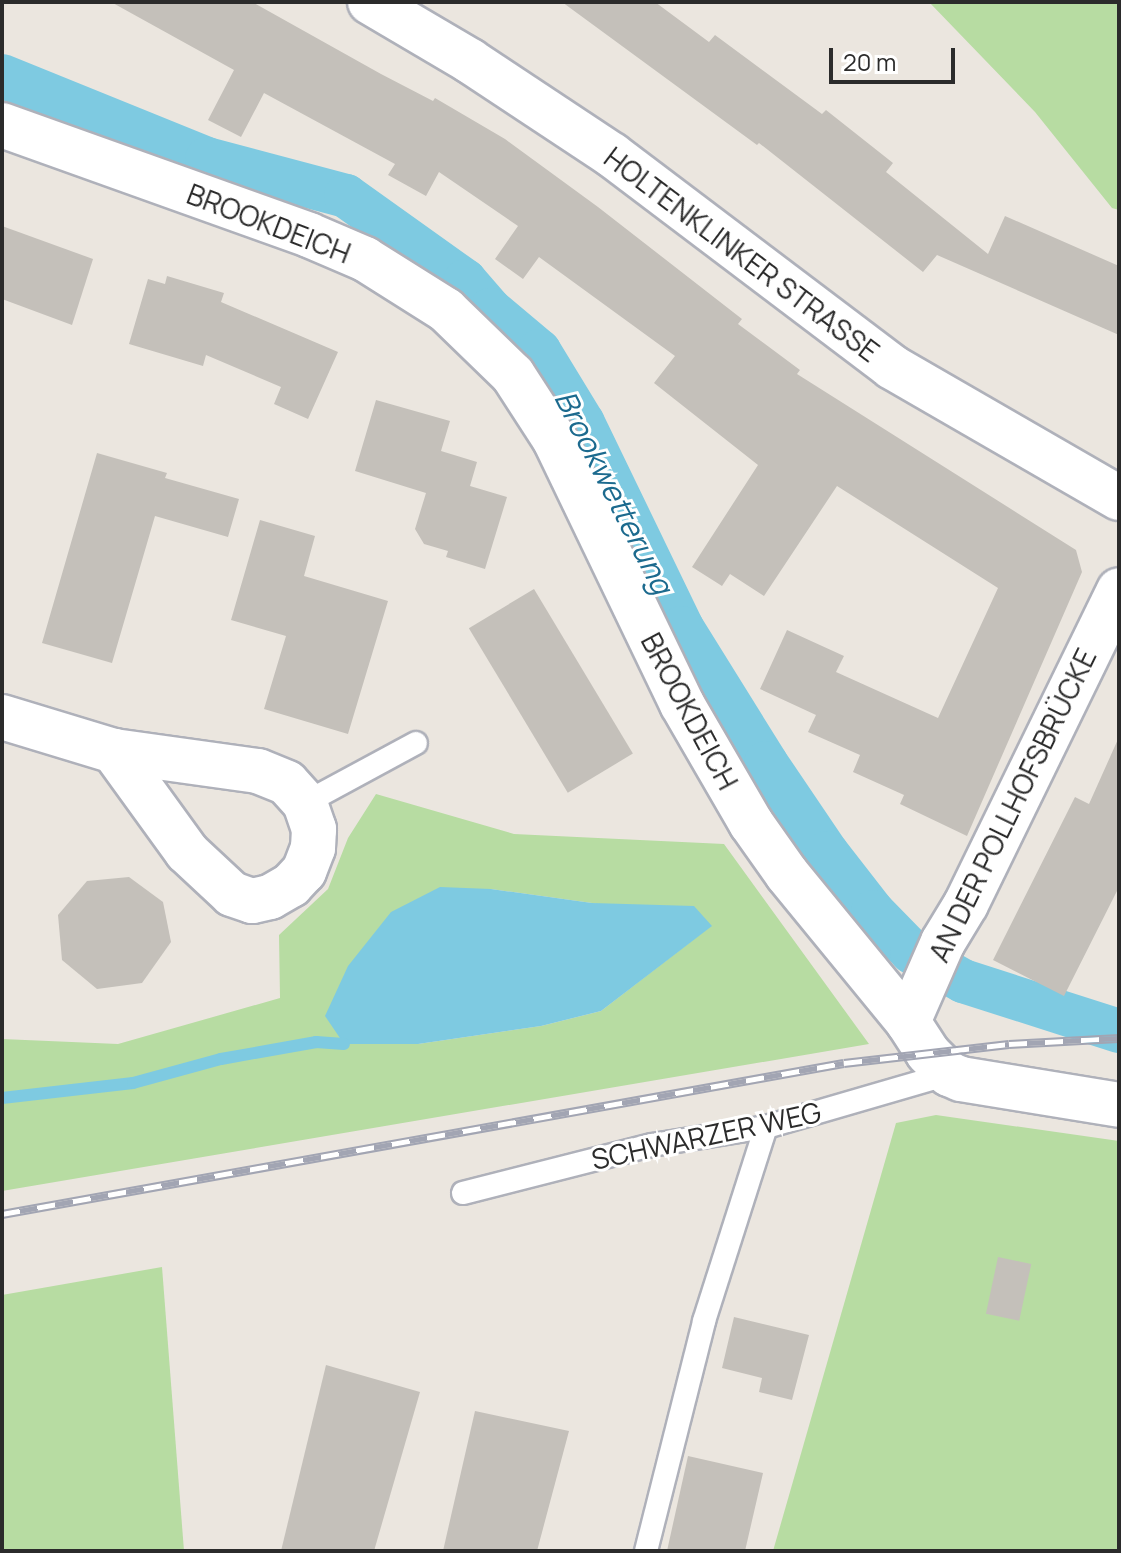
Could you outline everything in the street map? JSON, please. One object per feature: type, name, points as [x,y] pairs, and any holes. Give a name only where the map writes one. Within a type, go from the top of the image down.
[{"type":"street","name":"HOLTENKLINKER STRASSE","points":[[370,2],[470,61],[612,155],[892,367],[1119,498]]},
{"type":"street","name":"BROOKDEICH","points":[[2,125],[309,235],[365,259],[410,284],[478,339],[513,375],[555,440],[682,704],[751,823],[805,897],[908,1022],[928,1053],[949,1074]]},
{"type":"street","name":"AN DER POLLHOFSBRÜCKE","points":[[908,1022],[935,960],[966,904],[1119,590]]},
{"type":"street","points":[[2,717],[114,751],[258,771],[287,783],[305,803],[314,829],[313,848],[304,871],[281,891],[252,901],[232,894],[209,876],[187,852],[114,751]]},
{"type":"street","points":[[949,1074],[961,1079],[1119,1105]]},
{"type":"lane","points":[[305,803],[416,743]]},
{"type":"lane","name":"SCHWARZER WEG","points":[[463,1193],[652,1145],[766,1127],[949,1074]]},
{"type":"lane","points":[[646,1551],[704,1321],[766,1127]]},
{"type":"green space","points":[[929,2],[1119,2],[1119,210],[1112,208],[1035,112]]},
{"type":"green space","points":[[376,794],[514,834],[724,844],[869,1044],[2,1191],[2,1039],[118,1044],[280,998],[279,935],[328,889],[348,838]],"holes":[[[491,889],[592,903],[711,926],[601,1011],[541,1026],[418,1044]]]},
{"type":"green space","points":[[936,1115],[1119,1141],[1119,1551],[773,1551],[896,1123]]},
{"type":"green space","points":[[162,1267],[184,1551],[2,1551],[2,1295]]},
{"type":"water","points":[[440,887],[491,889],[592,903],[694,906],[712,926],[601,1011],[541,1026],[418,1044],[344,1044],[325,1016],[348,966],[391,912]]},
{"type":"building","points":[[111,2],[252,2],[381,74],[433,101],[435,98],[505,139],[598,207],[742,319],[738,324],[800,370],[797,374],[1076,550],[1082,572],[967,836],[900,804],[904,795],[853,772],[860,755],[808,732],[816,715],[760,689],[787,630],[844,656],[836,672],[938,718],[998,588],[837,486],[764,596],[730,574],[722,586],[692,567],[758,465],[654,383],[675,356],[539,257],[523,279],[495,259],[518,226],[439,172],[426,196],[388,175],[395,164],[264,93],[241,137],[208,120],[234,70]]},
{"type":"building","points":[[562,2],[655,2],[709,42],[715,35],[822,114],[826,110],[893,163],[886,172],[988,254],[1005,216],[1119,266],[1119,335],[937,255],[923,272],[759,143],[757,145]]},
{"type":"building","points":[[2,226],[93,259],[72,325],[2,299]]},
{"type":"building","points":[[167,276],[224,293],[221,302],[338,352],[308,419],[274,404],[281,387],[206,355],[203,366],[129,344],[148,279],[165,284]]},
{"type":"building","points":[[376,400],[450,421],[441,451],[477,462],[470,486],[507,497],[485,569],[446,557],[448,551],[424,544],[415,529],[426,493],[355,471]]},
{"type":"building","points":[[97,453],[167,473],[165,478],[239,499],[228,537],[155,516],[112,663],[42,643]]},
{"type":"building","points":[[260,520],[315,536],[304,576],[388,601],[348,734],[264,709],[286,636],[231,620]]},
{"type":"building","points":[[534,589],[633,754],[568,793],[469,628]]},
{"type":"building","points":[[1119,737],[1119,887],[1064,996],[993,960],[1075,797],[1089,804]]},
{"type":"building","points":[[129,877],[163,902],[171,942],[142,983],[97,989],[62,960],[58,915],[87,881]]},
{"type":"building","points":[[998,1257],[1031,1264],[1019,1321],[986,1314]]},
{"type":"building","points":[[734,1317],[809,1335],[792,1400],[759,1392],[762,1378],[722,1368]]},
{"type":"building","points":[[326,1365],[420,1392],[374,1551],[281,1551]]},
{"type":"building","points":[[475,1411],[569,1431],[537,1551],[443,1551]]},
{"type":"building","points":[[688,1456],[763,1473],[745,1551],[667,1551]]},
{"type":"waterway","name":"Brookwetterung","points":[[2,76],[207,159],[346,196],[465,281],[490,310],[539,351],[583,423],[682,628],[766,763],[827,853],[873,912],[912,952],[963,981],[1119,1031]]},
{"type":"waterway","points":[[2,1098],[133,1083],[221,1059],[316,1042],[344,1044]]},
{"type":"railway","points":[[2,1214],[844,1063],[1009,1044],[1119,1038]]}]
